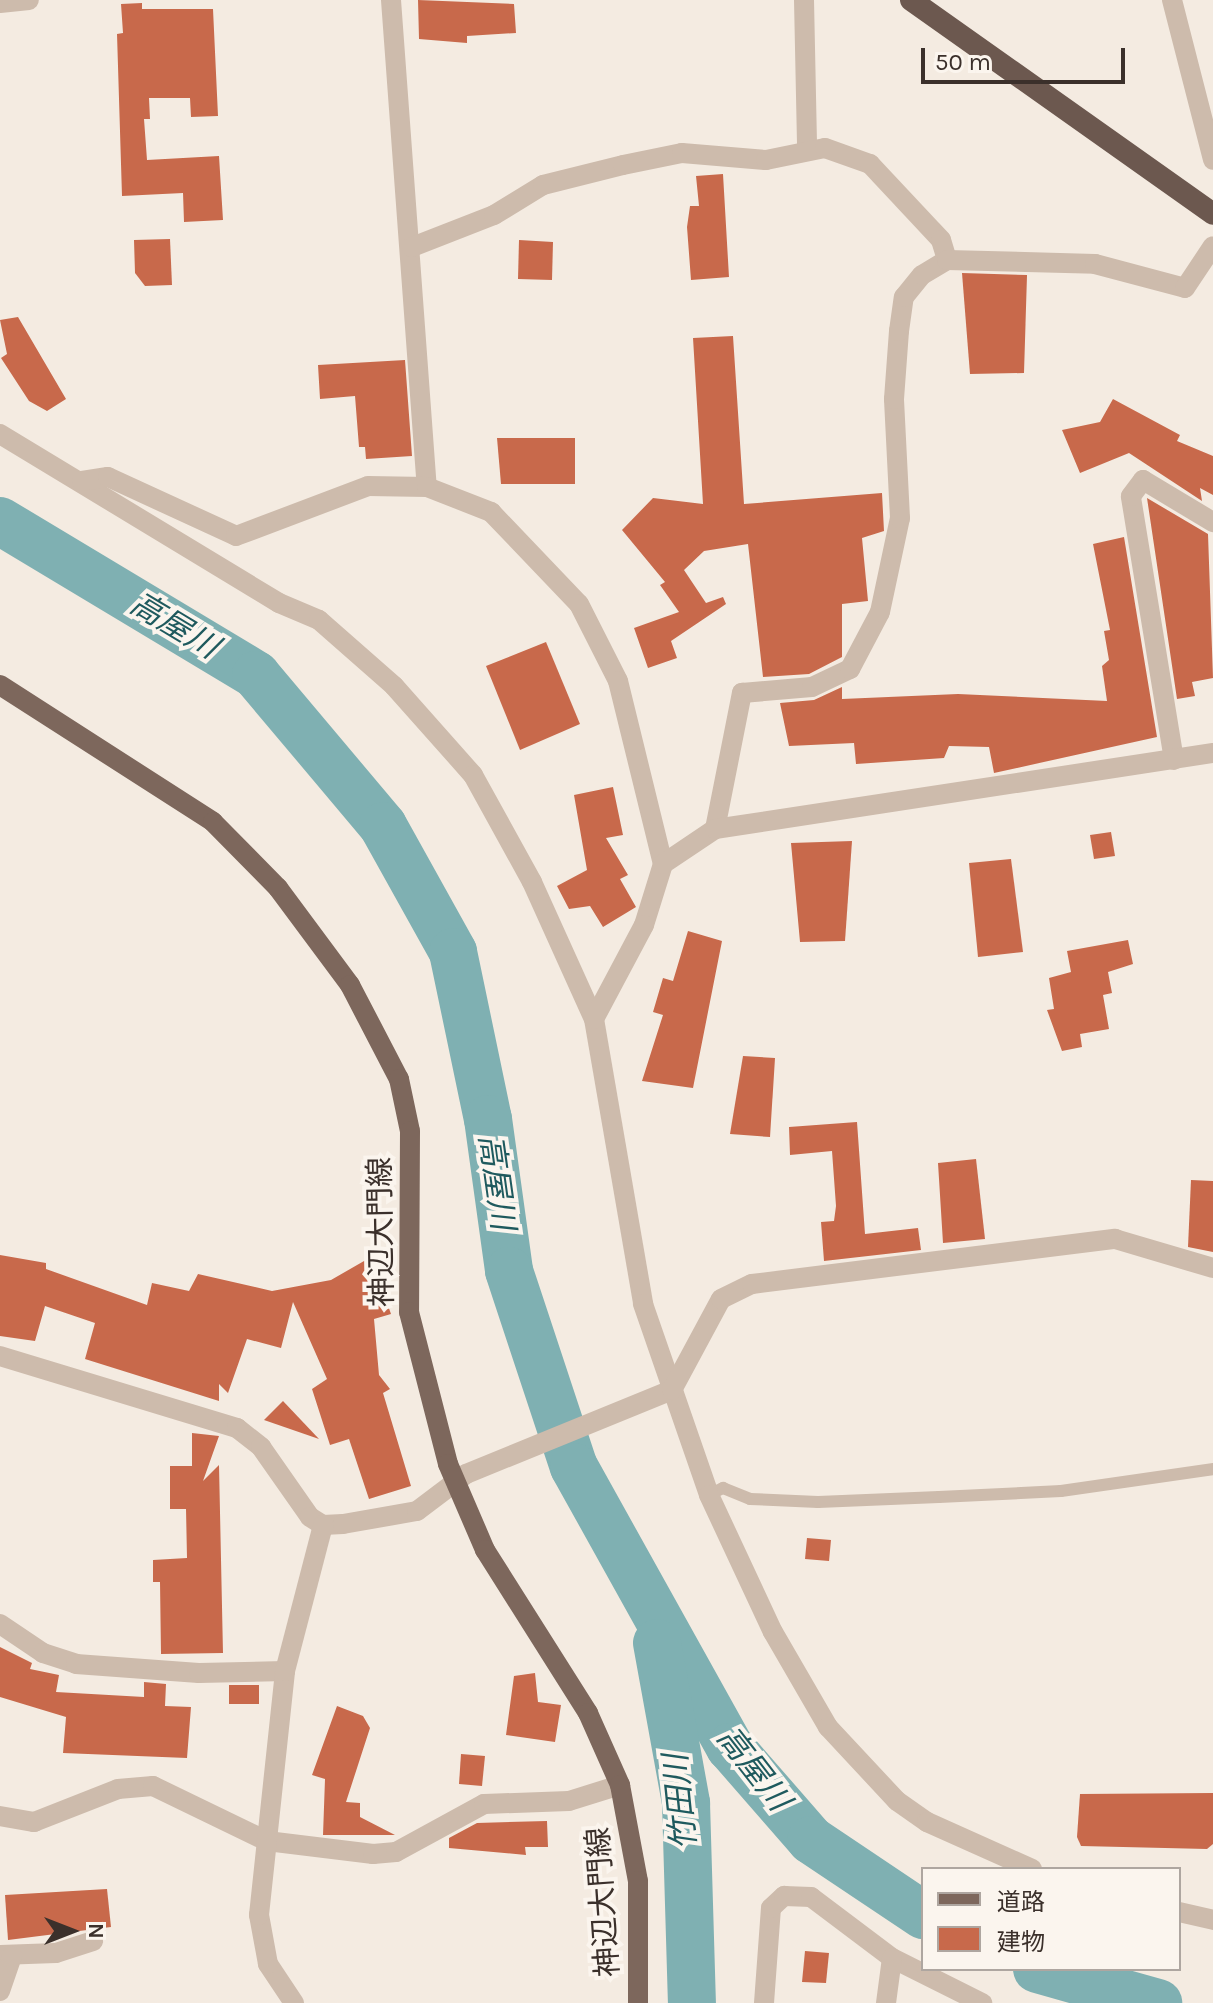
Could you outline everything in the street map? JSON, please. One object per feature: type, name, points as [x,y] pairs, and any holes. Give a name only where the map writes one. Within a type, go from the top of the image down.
[{"type":"highway","points":[[911,0],[1213,214]]},
{"type":"main road","name":"神辺大門線","points":[[0,685],[213,822],[278,888],[350,985],[399,1079],[410,1131],[409,1312],[460,1480],[536,1637],[588,1713],[620,1785],[638,1881],[638,2003]]},
{"type":"street","points":[[0,3],[29,0]]},
{"type":"street","points":[[391,0],[412,247],[427,487]]},
{"type":"street","points":[[804,0],[807,149]]},
{"type":"street","points":[[1172,0],[1213,160]]},
{"type":"street","points":[[412,247],[494,215],[543,185],[623,165],[682,153],[766,160],[807,149],[848,153],[870,164],[941,240],[947,260]]},
{"type":"street","points":[[715,829],[742,693],[812,687],[850,669],[880,612],[900,518],[894,399],[904,297],[922,275],[947,260],[1095,264],[1185,288],[1213,246]]},
{"type":"street","points":[[0,434],[279,603],[319,620],[448,742],[532,882],[594,1019],[643,1304],[669,1392],[709,1495],[773,1632],[828,1727],[897,1801],[927,1822],[1028,1867]]},
{"type":"street","points":[[82,481],[108,477],[236,536],[368,486],[427,487],[491,512],[579,604],[618,681],[663,864],[644,925],[594,1019]]},
{"type":"street","points":[[1174,760],[1131,496],[1143,480],[1213,522]]},
{"type":"street","points":[[663,864],[715,829],[1213,753]]},
{"type":"street","points":[[323,1525],[387,1521],[436,1502],[460,1480],[669,1392],[721,1299],[752,1284],[1115,1239],[1213,1268]]},
{"type":"street","points":[[0,1356],[237,1428],[261,1447],[323,1525]]},
{"type":"street","points":[[294,2003],[268,1964],[259,1915],[285,1671],[323,1525]]},
{"type":"street","points":[[0,1624],[17,1639],[76,1664],[285,1671]]},
{"type":"street","points":[[0,1816],[34,1822],[118,1789],[153,1786],[267,1841],[396,1852],[484,1804],[569,1801],[620,1785]]},
{"type":"street","points":[[764,2003],[771,1908],[784,1896],[811,1897],[892,1958],[982,2003]]},
{"type":"street","points":[[1181,1912],[1213,1920]]},
{"type":"street","points":[[0,1991],[6,1956],[93,1941]]},
{"type":"street","points":[[886,2003],[892,1958]]},
{"type":"lane","points":[[709,1495],[723,1488],[750,1499],[818,1502],[1000,1494],[1171,1479],[1213,1469]]},
{"type":"building","points":[[418,0],[514,4],[516,33],[467,36],[467,43],[419,39]]},
{"type":"building","points":[[142,3],[142,9],[213,9],[218,116],[191,117],[190,98],[149,98],[150,119],[144,119],[147,160],[219,156],[223,220],[184,222],[183,193],[122,196],[117,34],[123,33],[121,4]]},
{"type":"building","points":[[723,174],[729,277],[691,280],[687,227],[690,206],[699,206],[696,176]]},
{"type":"building","points":[[170,239],[172,285],[145,286],[135,273],[134,240]]},
{"type":"building","points":[[519,240],[553,242],[552,280],[518,279]]},
{"type":"building","points":[[962,273],[1027,275],[1024,373],[970,374]]},
{"type":"building","points":[[18,317],[66,399],[47,411],[29,401],[1,358],[7,354],[0,320]]},
{"type":"building","points":[[733,336],[744,504],[882,493],[884,531],[862,538],[868,601],[842,604],[842,657],[809,674],[763,677],[748,544],[704,551],[684,570],[706,603],[723,597],[726,604],[671,641],[677,658],[648,668],[634,628],[679,612],[660,585],[665,582],[622,530],[653,498],[703,504],[693,338]]},
{"type":"building","points":[[405,360],[412,456],[366,459],[365,447],[359,447],[355,396],[320,399],[318,365]]},
{"type":"building","points":[[1113,399],[1180,435],[1177,441],[1213,456],[1213,495],[1200,488],[1202,501],[1129,453],[1080,473],[1062,430],[1100,422]]},
{"type":"building","points":[[497,438],[575,438],[575,484],[501,484]]},
{"type":"building","points":[[1147,498],[1208,534],[1213,678],[1192,682],[1195,696],[1177,699]]},
{"type":"building","points":[[1124,537],[1157,737],[994,773],[989,747],[949,746],[944,758],[856,764],[854,743],[789,746],[780,703],[814,700],[842,687],[842,699],[958,694],[1107,701],[1102,666],[1109,660],[1104,631],[1110,630],[1093,544]]},
{"type":"building","points":[[546,642],[580,724],[520,750],[486,666]]},
{"type":"building","points":[[613,787],[623,835],[606,838],[628,875],[620,879],[636,907],[603,927],[590,906],[569,909],[557,886],[587,870],[574,795]]},
{"type":"building","points":[[1111,832],[1115,856],[1094,859],[1090,835]]},
{"type":"building","points":[[852,841],[845,941],[800,942],[791,843]]},
{"type":"building","points":[[1011,859],[1023,952],[978,957],[969,863]]},
{"type":"building","points":[[688,931],[722,941],[693,1088],[642,1081],[663,1015],[653,1012],[663,978],[673,981]]},
{"type":"building","points":[[1128,940],[1133,964],[1108,972],[1112,993],[1103,995],[1109,1029],[1080,1034],[1082,1047],[1062,1051],[1047,1010],[1054,1009],[1049,978],[1071,972],[1067,951]]},
{"type":"building","points":[[743,1056],[775,1058],[770,1137],[730,1134]]},
{"type":"building","points":[[857,1122],[865,1234],[918,1228],[921,1250],[824,1261],[821,1222],[834,1221],[836,1206],[832,1151],[790,1155],[789,1127]]},
{"type":"building","points":[[976,1159],[985,1239],[943,1243],[938,1163]]},
{"type":"building","points":[[1191,1180],[1213,1181],[1213,1252],[1188,1247]]},
{"type":"building","points":[[0,1255],[46,1263],[46,1269],[147,1305],[152,1283],[189,1291],[198,1274],[272,1291],[331,1280],[371,1257],[391,1314],[374,1319],[379,1375],[390,1389],[383,1393],[411,1486],[369,1499],[349,1439],[330,1445],[312,1389],[327,1379],[293,1302],[281,1348],[247,1339],[228,1393],[219,1384],[219,1401],[85,1359],[95,1323],[45,1306],[35,1341],[0,1336]]},
{"type":"building","points":[[283,1401],[319,1439],[264,1420]]},
{"type":"building","points":[[192,1433],[219,1436],[203,1481],[219,1465],[223,1653],[161,1654],[160,1582],[153,1582],[153,1560],[187,1558],[186,1509],[170,1509],[170,1466],[192,1466]]},
{"type":"building","points":[[807,1538],[831,1540],[829,1561],[805,1559]]},
{"type":"building","points":[[0,1647],[32,1663],[30,1669],[59,1675],[56,1692],[144,1697],[144,1682],[166,1684],[165,1706],[191,1707],[187,1758],[63,1753],[66,1717],[0,1697]]},
{"type":"building","points":[[535,1673],[538,1702],[561,1705],[555,1742],[506,1735],[514,1676]]},
{"type":"building","points":[[229,1685],[259,1685],[259,1704],[229,1704]]},
{"type":"building","points":[[337,1706],[363,1716],[370,1728],[346,1802],[360,1803],[360,1817],[395,1835],[323,1835],[325,1779],[312,1775]]},
{"type":"building","points":[[461,1754],[485,1756],[482,1786],[459,1784]]},
{"type":"building","points":[[1213,1793],[1213,1844],[1207,1849],[1081,1846],[1077,1837],[1080,1794]]},
{"type":"building","points":[[547,1821],[548,1847],[525,1847],[526,1855],[449,1848],[449,1838],[477,1823]]},
{"type":"building","points":[[107,1889],[111,1927],[8,1940],[5,1895]]},
{"type":"building","points":[[805,1951],[829,1953],[826,1983],[802,1982]]},
{"type":"waterway","name":"高屋川","points":[[0,521],[256,675],[383,826],[453,952],[488,1119],[509,1271],[574,1467],[730,1747],[811,1840],[921,1914]]},
{"type":"waterway","name":"竹田川","points":[[657,1643],[686,1803],[692,2003]]},
{"type":"waterway","name":"高屋川","points":[[1044,1971],[1158,2003]]}]
